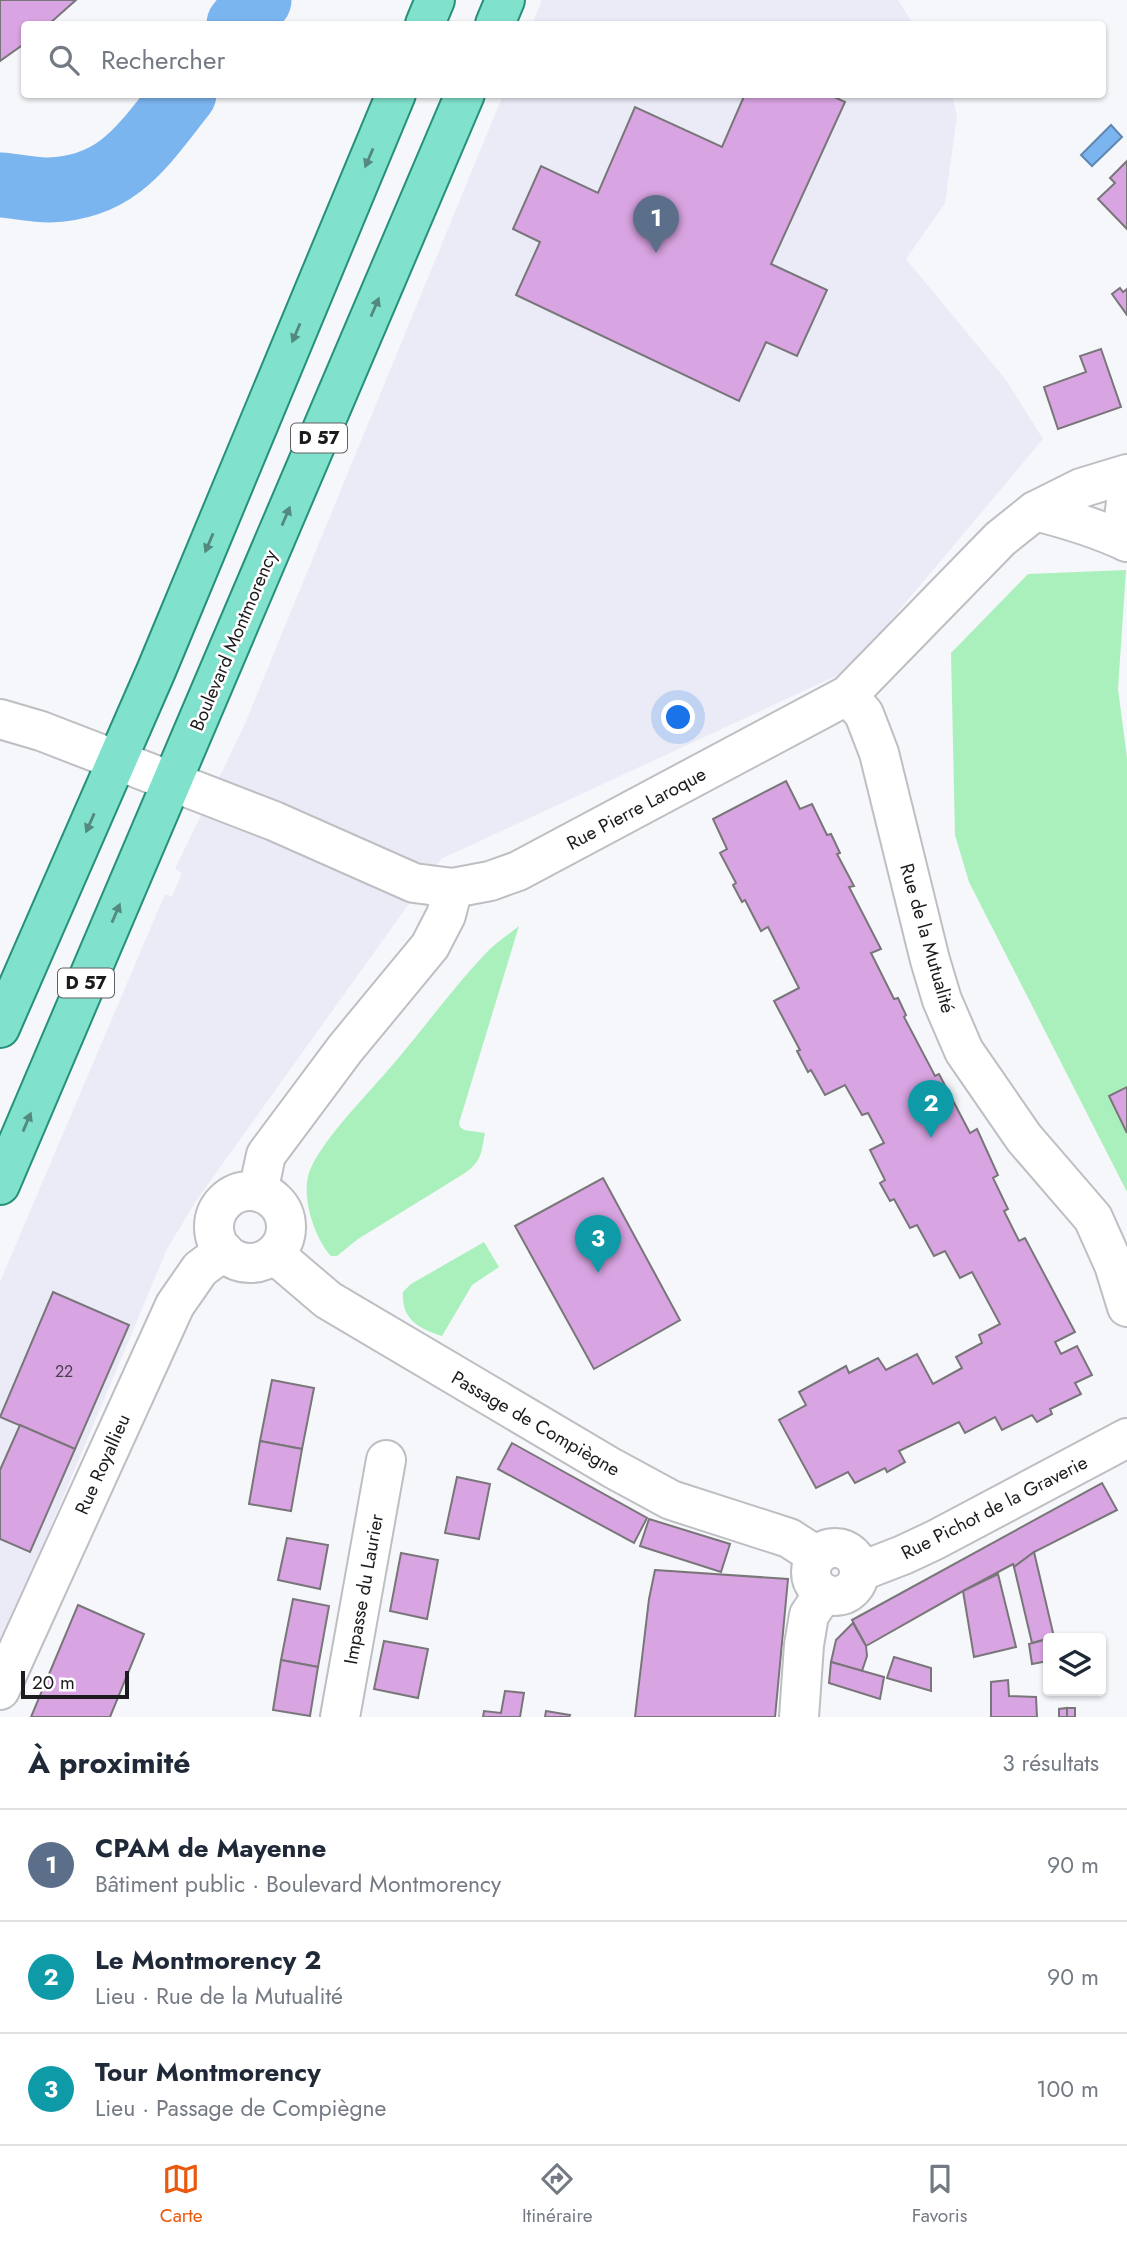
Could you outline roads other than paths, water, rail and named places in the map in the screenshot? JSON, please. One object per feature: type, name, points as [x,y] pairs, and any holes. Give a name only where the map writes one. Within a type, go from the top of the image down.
[{"type":"main road","points":[[426,21],[435,0]]},
{"type":"main road","points":[[496,21],[505,0]]},
{"type":"main road","points":[[0,1028],[117,760],[394,98]]},
{"type":"main road","name":"Boulevard Montmorency","points":[[0,1185],[463,98]]},
{"type":"street","name":"Rue Pierre Laroque","points":[[0,719],[41,731],[274,821],[414,883],[453,888],[490,881],[518,870],[848,695],[1000,539],[1035,511],[1081,488],[1127,474]]},
{"type":"street","points":[[1035,511],[1080,523],[1127,542],[1124,519],[1127,493]]},
{"type":"street","name":"Rue de la Mutualité","points":[[848,695],[864,714],[879,753],[930,960],[942,1000],[964,1051],[1024,1138],[1093,1218],[1114,1265],[1127,1307]]},
{"type":"street","points":[[258,1192],[267,1155],[345,1049],[430,946],[446,915],[453,888]]},
{"type":"street","points":[[258,1192],[276,1203],[285,1219],[285,1236],[274,1254],[264,1260],[236,1260],[218,1243],[215,1220],[227,1200],[238,1194],[258,1192]]},
{"type":"street","name":"Rue Royallieu","points":[[0,1690],[175,1306],[200,1269],[224,1251]]},
{"type":"street","name":"Passage de Compiègne","points":[[274,1254],[328,1300],[612,1468],[671,1500],[789,1538],[817,1556]]},
{"type":"street","name":"Rue Pichot de la Graverie","points":[[859,1572],[935,1540],[1127,1438]]},
{"type":"street","name":"Impasse du Laurier","points":[[340,1717],[386,1460]]},
{"type":"street","points":[[832,1548],[847,1551],[857,1564],[859,1572],[854,1586],[840,1595],[824,1593],[811,1576],[813,1561],[832,1548]]},
{"type":"street","points":[[799,1717],[808,1615],[824,1593]]},
{"type":"water","points":[[1111,125],[1122,137],[1092,166],[1081,155]]},
{"type":"waterway","points":[[242,21],[259,0]]},
{"type":"waterway","points":[[0,185],[49,190],[94,181],[128,160],[181,98]]},
{"type":"place","name":"CPAM de Mayenne","points":[[656,253]]},
{"type":"place","name":"Le Montmorency 2","points":[[931,1138]]},
{"type":"place","name":"Tour Montmorency","points":[[598,1273]]}]
